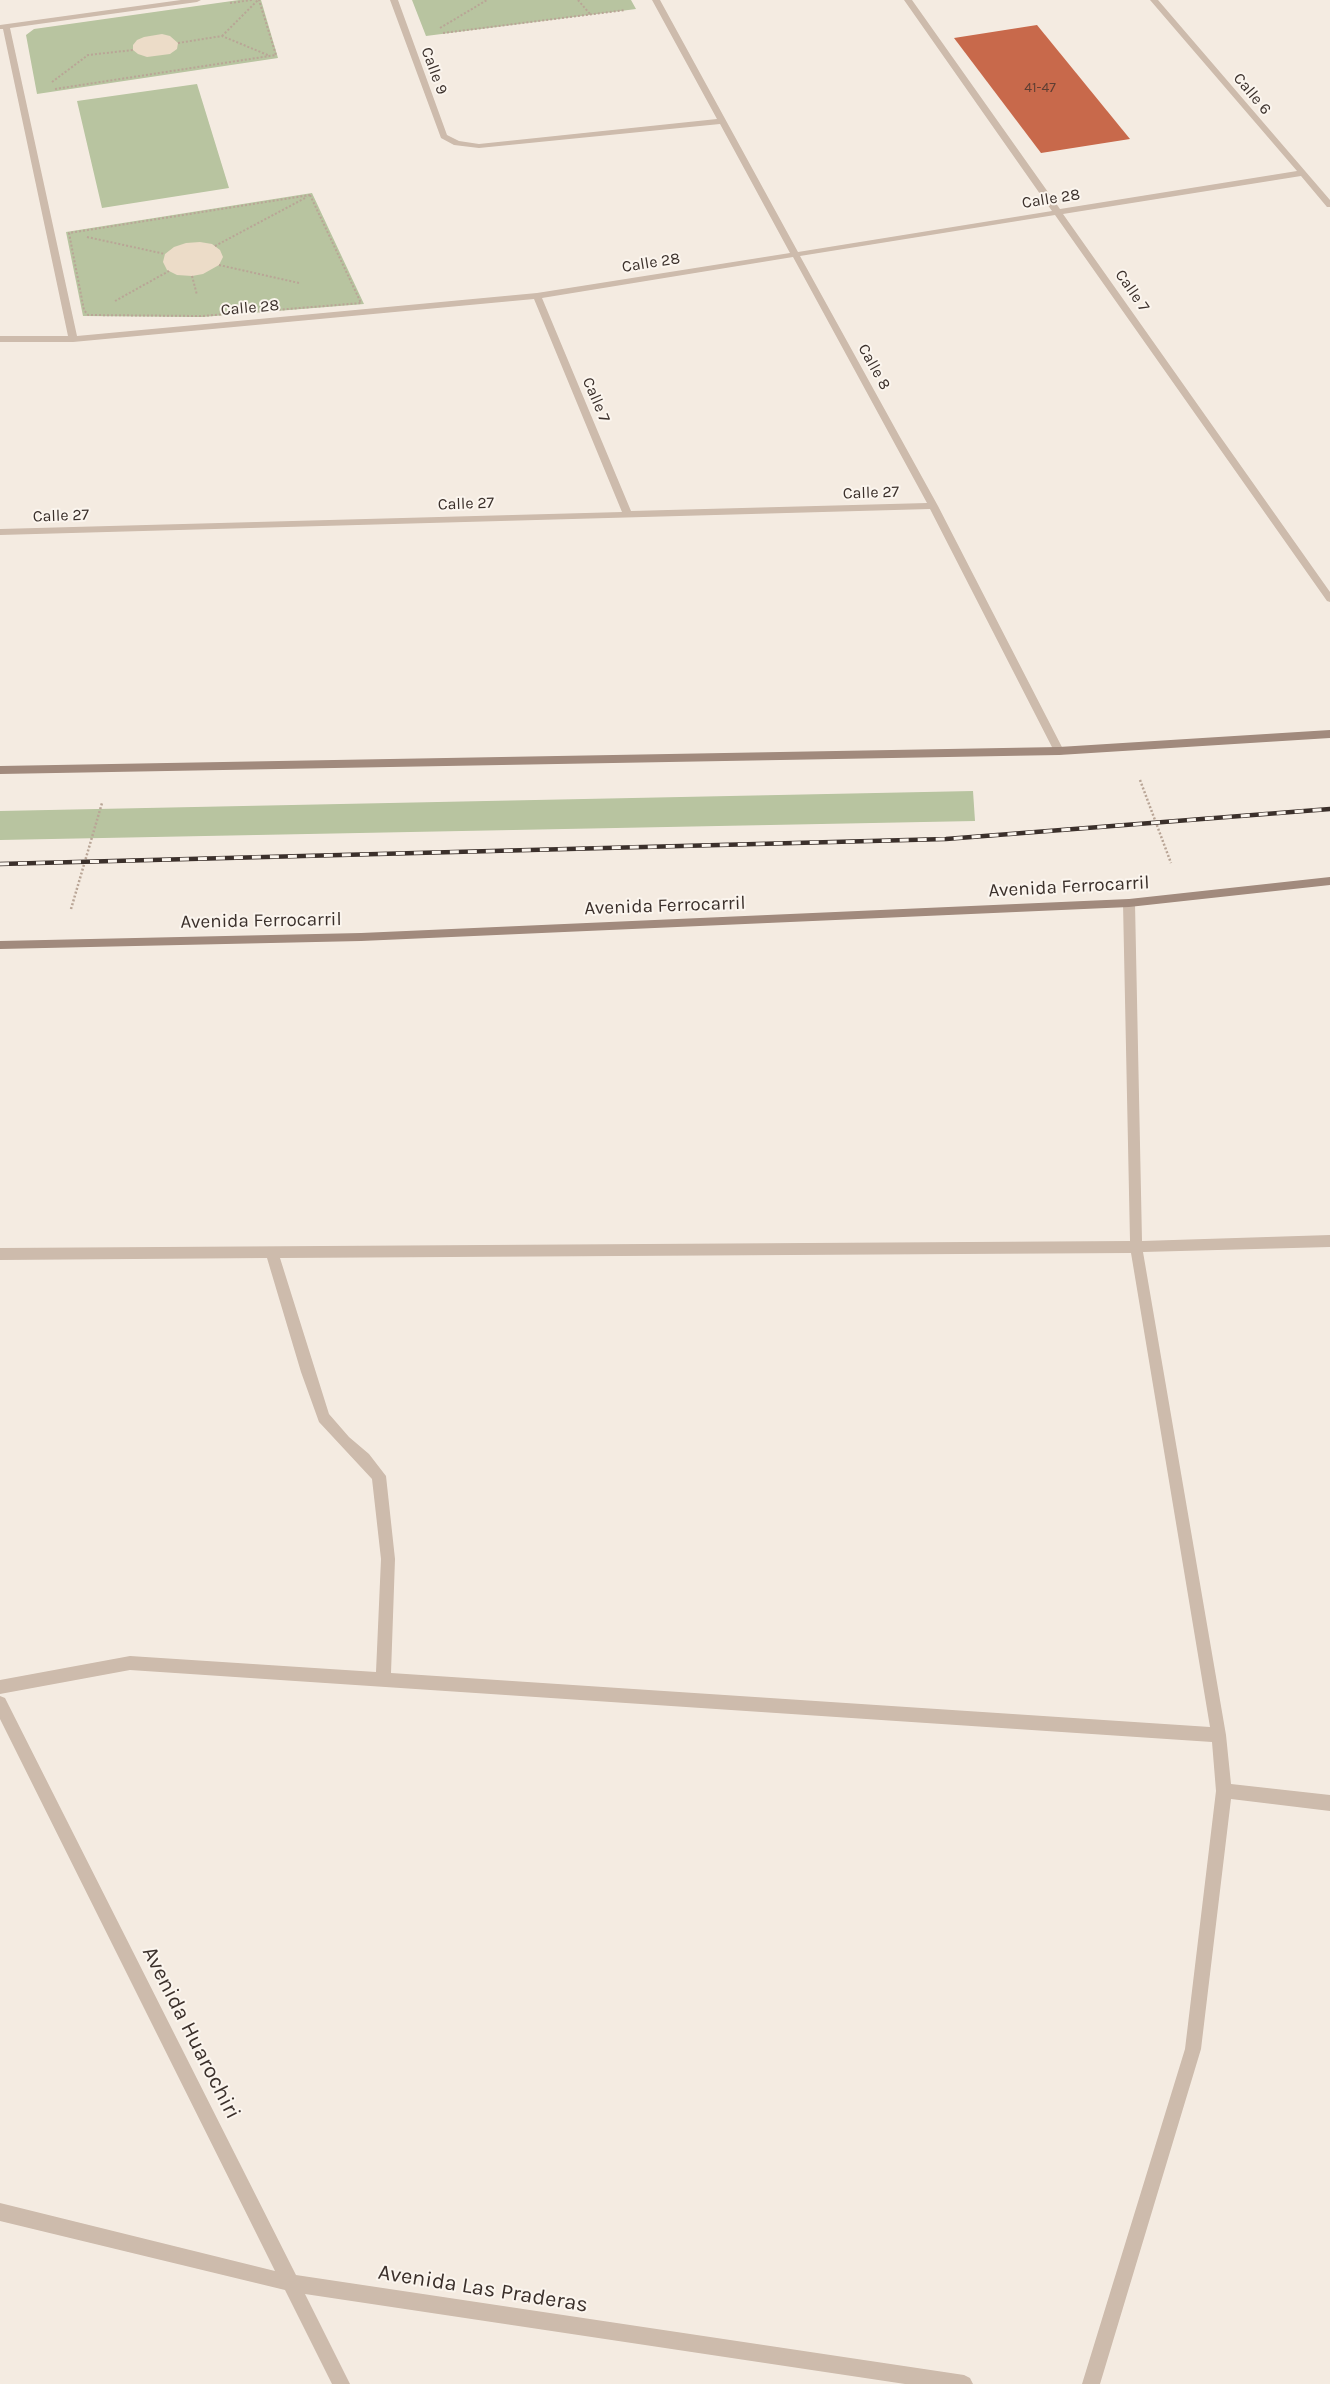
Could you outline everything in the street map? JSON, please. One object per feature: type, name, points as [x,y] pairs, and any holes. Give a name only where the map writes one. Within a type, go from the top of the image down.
[{"type":"street","points":[[73,339],[3,27],[197,0]]},
{"type":"street","name":"Calle 9","points":[[394,0],[444,136],[458,143],[480,146],[722,120]]},
{"type":"street","name":"Calle 8","points":[[656,0],[933,506],[1059,751]]},
{"type":"street","name":"Calle 7","points":[[908,0],[1330,599]]},
{"type":"street","name":"Calle 6","points":[[1154,0],[1330,205]]},
{"type":"street","name":"Calle 28","points":[[0,339],[73,339],[537,296],[1302,173]]},
{"type":"street","name":"Calle 7","points":[[537,296],[628,515]]},
{"type":"street","name":"Calle 27","points":[[0,532],[933,506]]},
{"type":"street","points":[[0,770],[1059,751],[1330,734]]},
{"type":"street","name":"Avenida Ferrocarril","points":[[0,945],[361,936],[1130,903],[1330,881]]},
{"type":"street","points":[[1091,2384],[1193,2049],[1224,1791],[1218,1735],[1136,1247],[1130,903]]},
{"type":"street","points":[[0,1254],[1136,1247],[1330,1241]]},
{"type":"street","points":[[272,1252],[308,1372],[324,1418],[344,1441],[380,1476],[388,1559],[383,1680]]},
{"type":"street","points":[[0,1687],[130,1663],[1218,1735]]},
{"type":"street","name":"Avenida Huarochiri","points":[[0,1703],[342,2384]]},
{"type":"street","points":[[1224,1791],[1330,1803]]},
{"type":"street","name":"Avenida Las Praderas","points":[[0,2212],[290,2283],[964,2384]]},
{"type":"path","points":[[224,4],[252,0]]},
{"type":"path","points":[[49,90],[276,55],[258,0],[222,36]]},
{"type":"path","points":[[437,30],[487,0]]},
{"type":"path","points":[[578,0],[590,14]]},
{"type":"path","points":[[438,33],[634,9]]},
{"type":"path","points":[[178,43],[222,36],[270,56]]},
{"type":"path","points":[[46,86],[88,55],[133,50]]},
{"type":"path","points":[[69,233],[310,195]]},
{"type":"path","points":[[215,246],[310,195]]},
{"type":"path","points":[[88,316],[202,316],[361,303],[310,195]]},
{"type":"path","points":[[69,233],[165,254]]},
{"type":"path","points":[[69,233],[84,310],[88,316]]},
{"type":"path","points":[[220,265],[303,283]]},
{"type":"path","points":[[112,302],[169,271]]},
{"type":"path","points":[[349,294],[358,296]]},
{"type":"path","points":[[88,316],[96,311]]},
{"type":"path","points":[[1127,747],[1184,897]]},
{"type":"path","points":[[60,943],[113,768]]},
{"type":"green space","points":[[239,0],[261,0],[278,58],[37,94],[26,35],[34,29]]},
{"type":"green space","points":[[412,0],[631,0],[636,9],[426,36]]},
{"type":"green space","points":[[197,84],[229,188],[102,208],[77,101]]},
{"type":"green space","points":[[312,193],[364,304],[202,317],[83,316],[66,232]]},
{"type":"green space","points":[[973,791],[975,821],[0,840],[0,811]]},
{"type":"shaded area","points":[[162,34],[170,36],[178,43],[177,49],[170,54],[147,57],[133,50],[133,45],[137,40]]},
{"type":"shaded area","points":[[200,242],[212,244],[220,250],[223,257],[219,265],[203,274],[192,276],[177,275],[167,270],[163,262],[165,254],[174,247],[186,243]]},
{"type":"building","points":[[1037,25],[1130,139],[1041,153],[954,38]]},
{"type":"railway","points":[[0,864],[946,839],[1330,809]]}]
